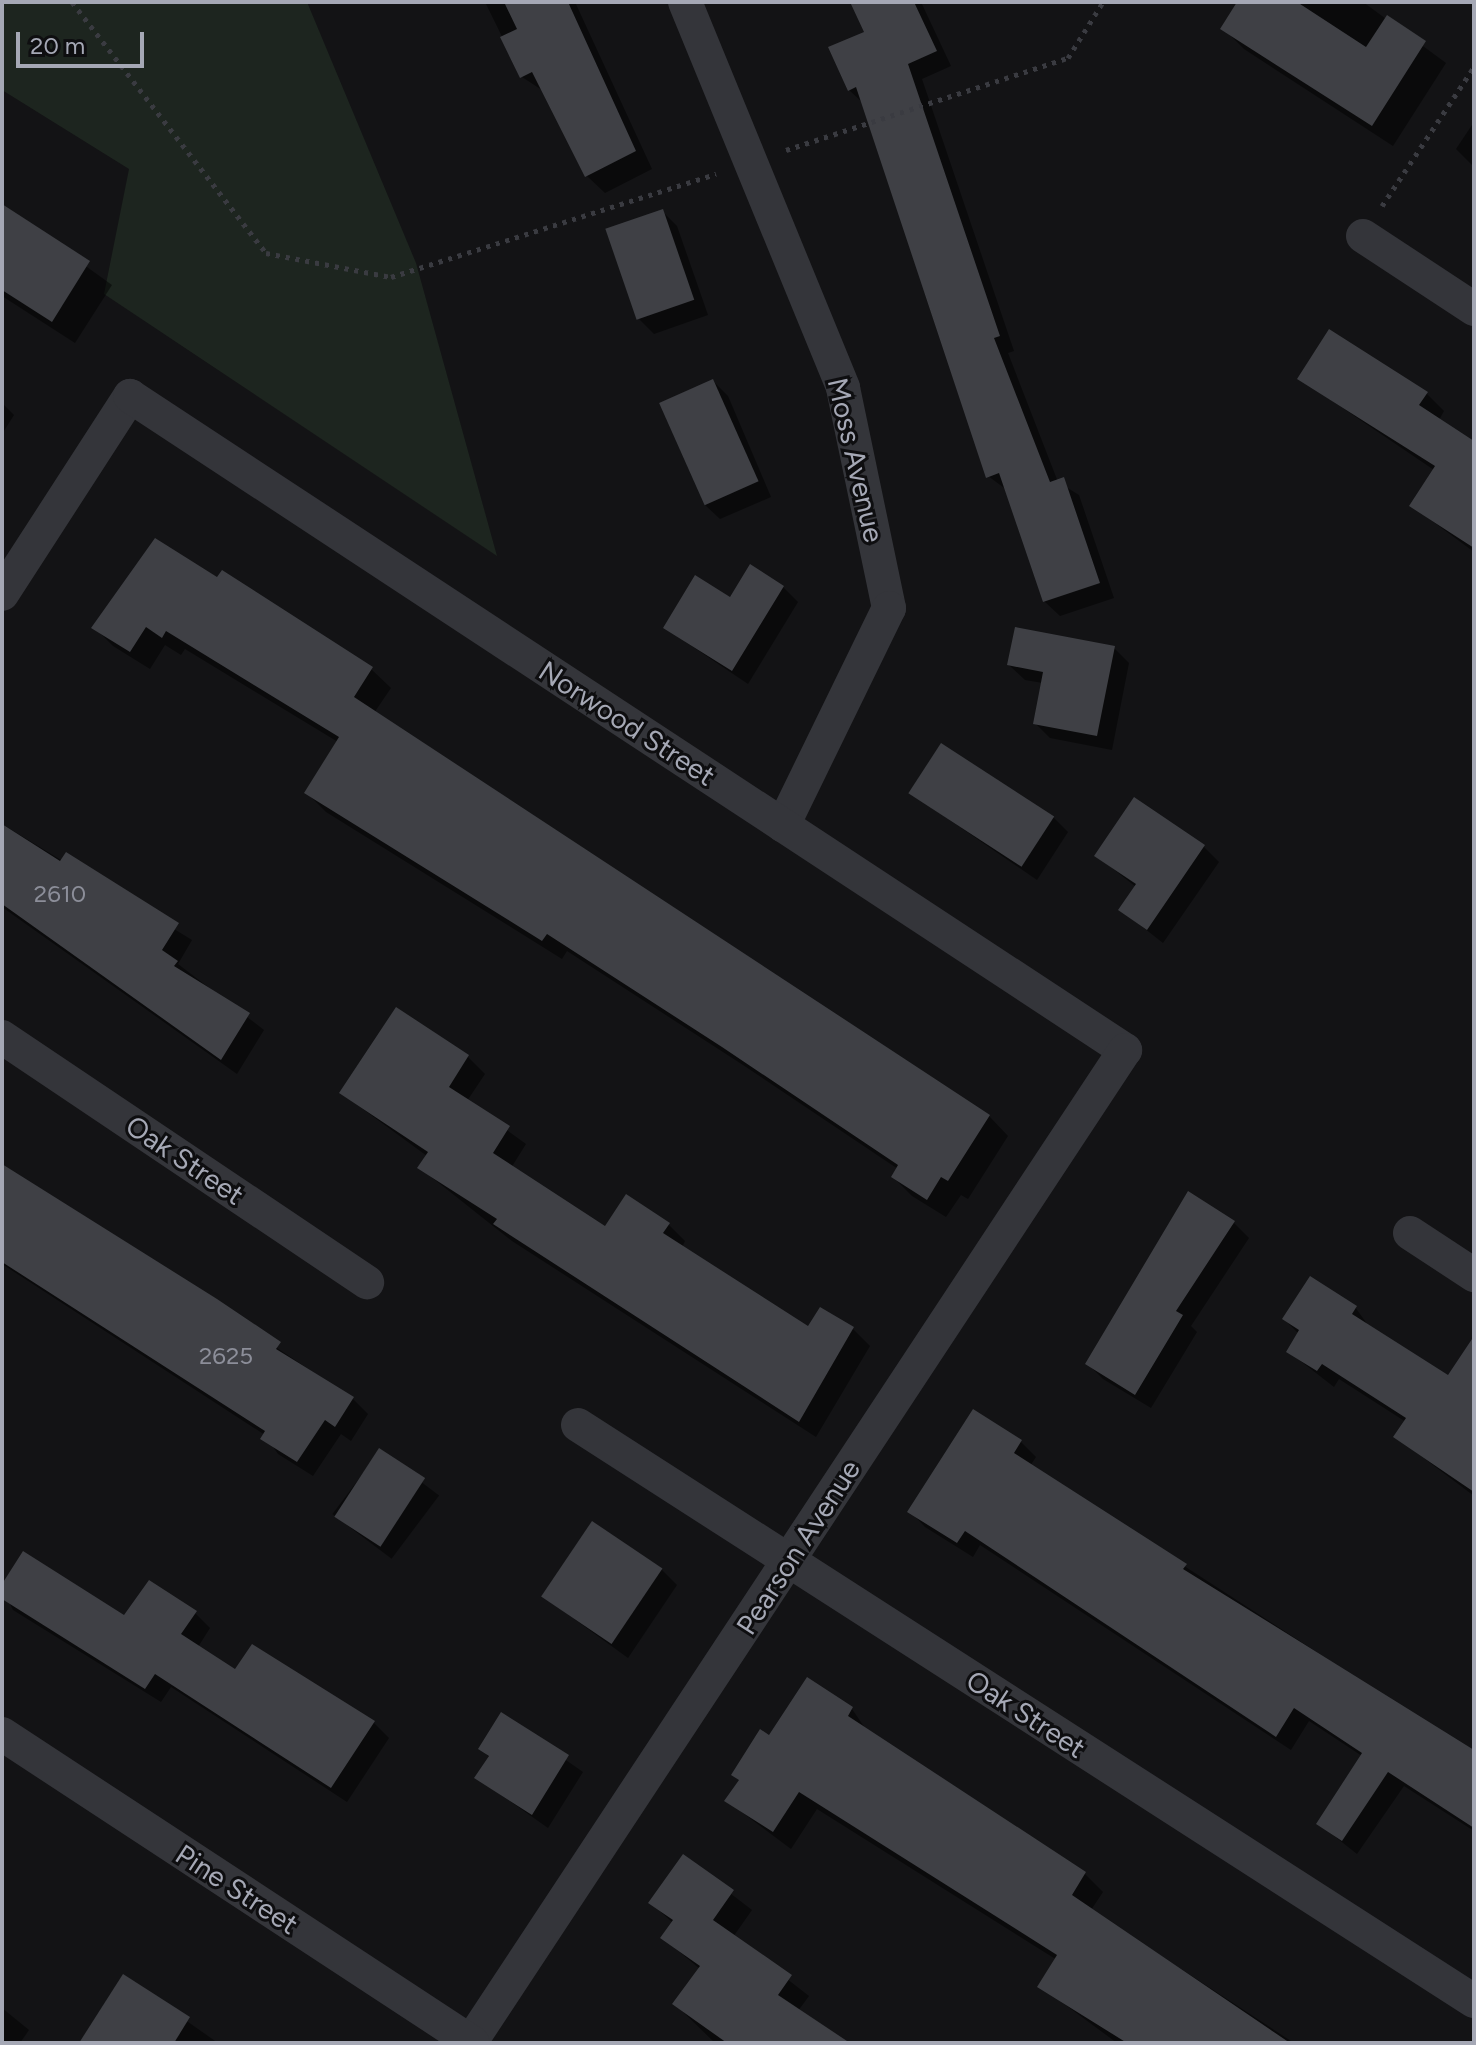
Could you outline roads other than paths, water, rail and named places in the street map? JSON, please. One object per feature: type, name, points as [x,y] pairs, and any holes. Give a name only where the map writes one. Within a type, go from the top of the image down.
[{"type":"street","name":"Moss Avenue","points":[[685,2],[843,388],[889,608],[783,825]]},
{"type":"street","points":[[1363,236],[1474,309]]},
{"type":"street","name":"Norwood Street","points":[[2,594],[130,396],[1125,1050]]},
{"type":"street","name":"Oak Street","points":[[2,1037],[367,1282]]},
{"type":"street","name":"Pearson Avenue","points":[[471,2043],[1125,1050]]},
{"type":"street","points":[[1410,1233],[1474,1275]]},
{"type":"street","name":"Oak Street","points":[[578,1425],[1474,2001]]},
{"type":"street","name":"Pine Street","points":[[2,1734],[471,2043]]}]
